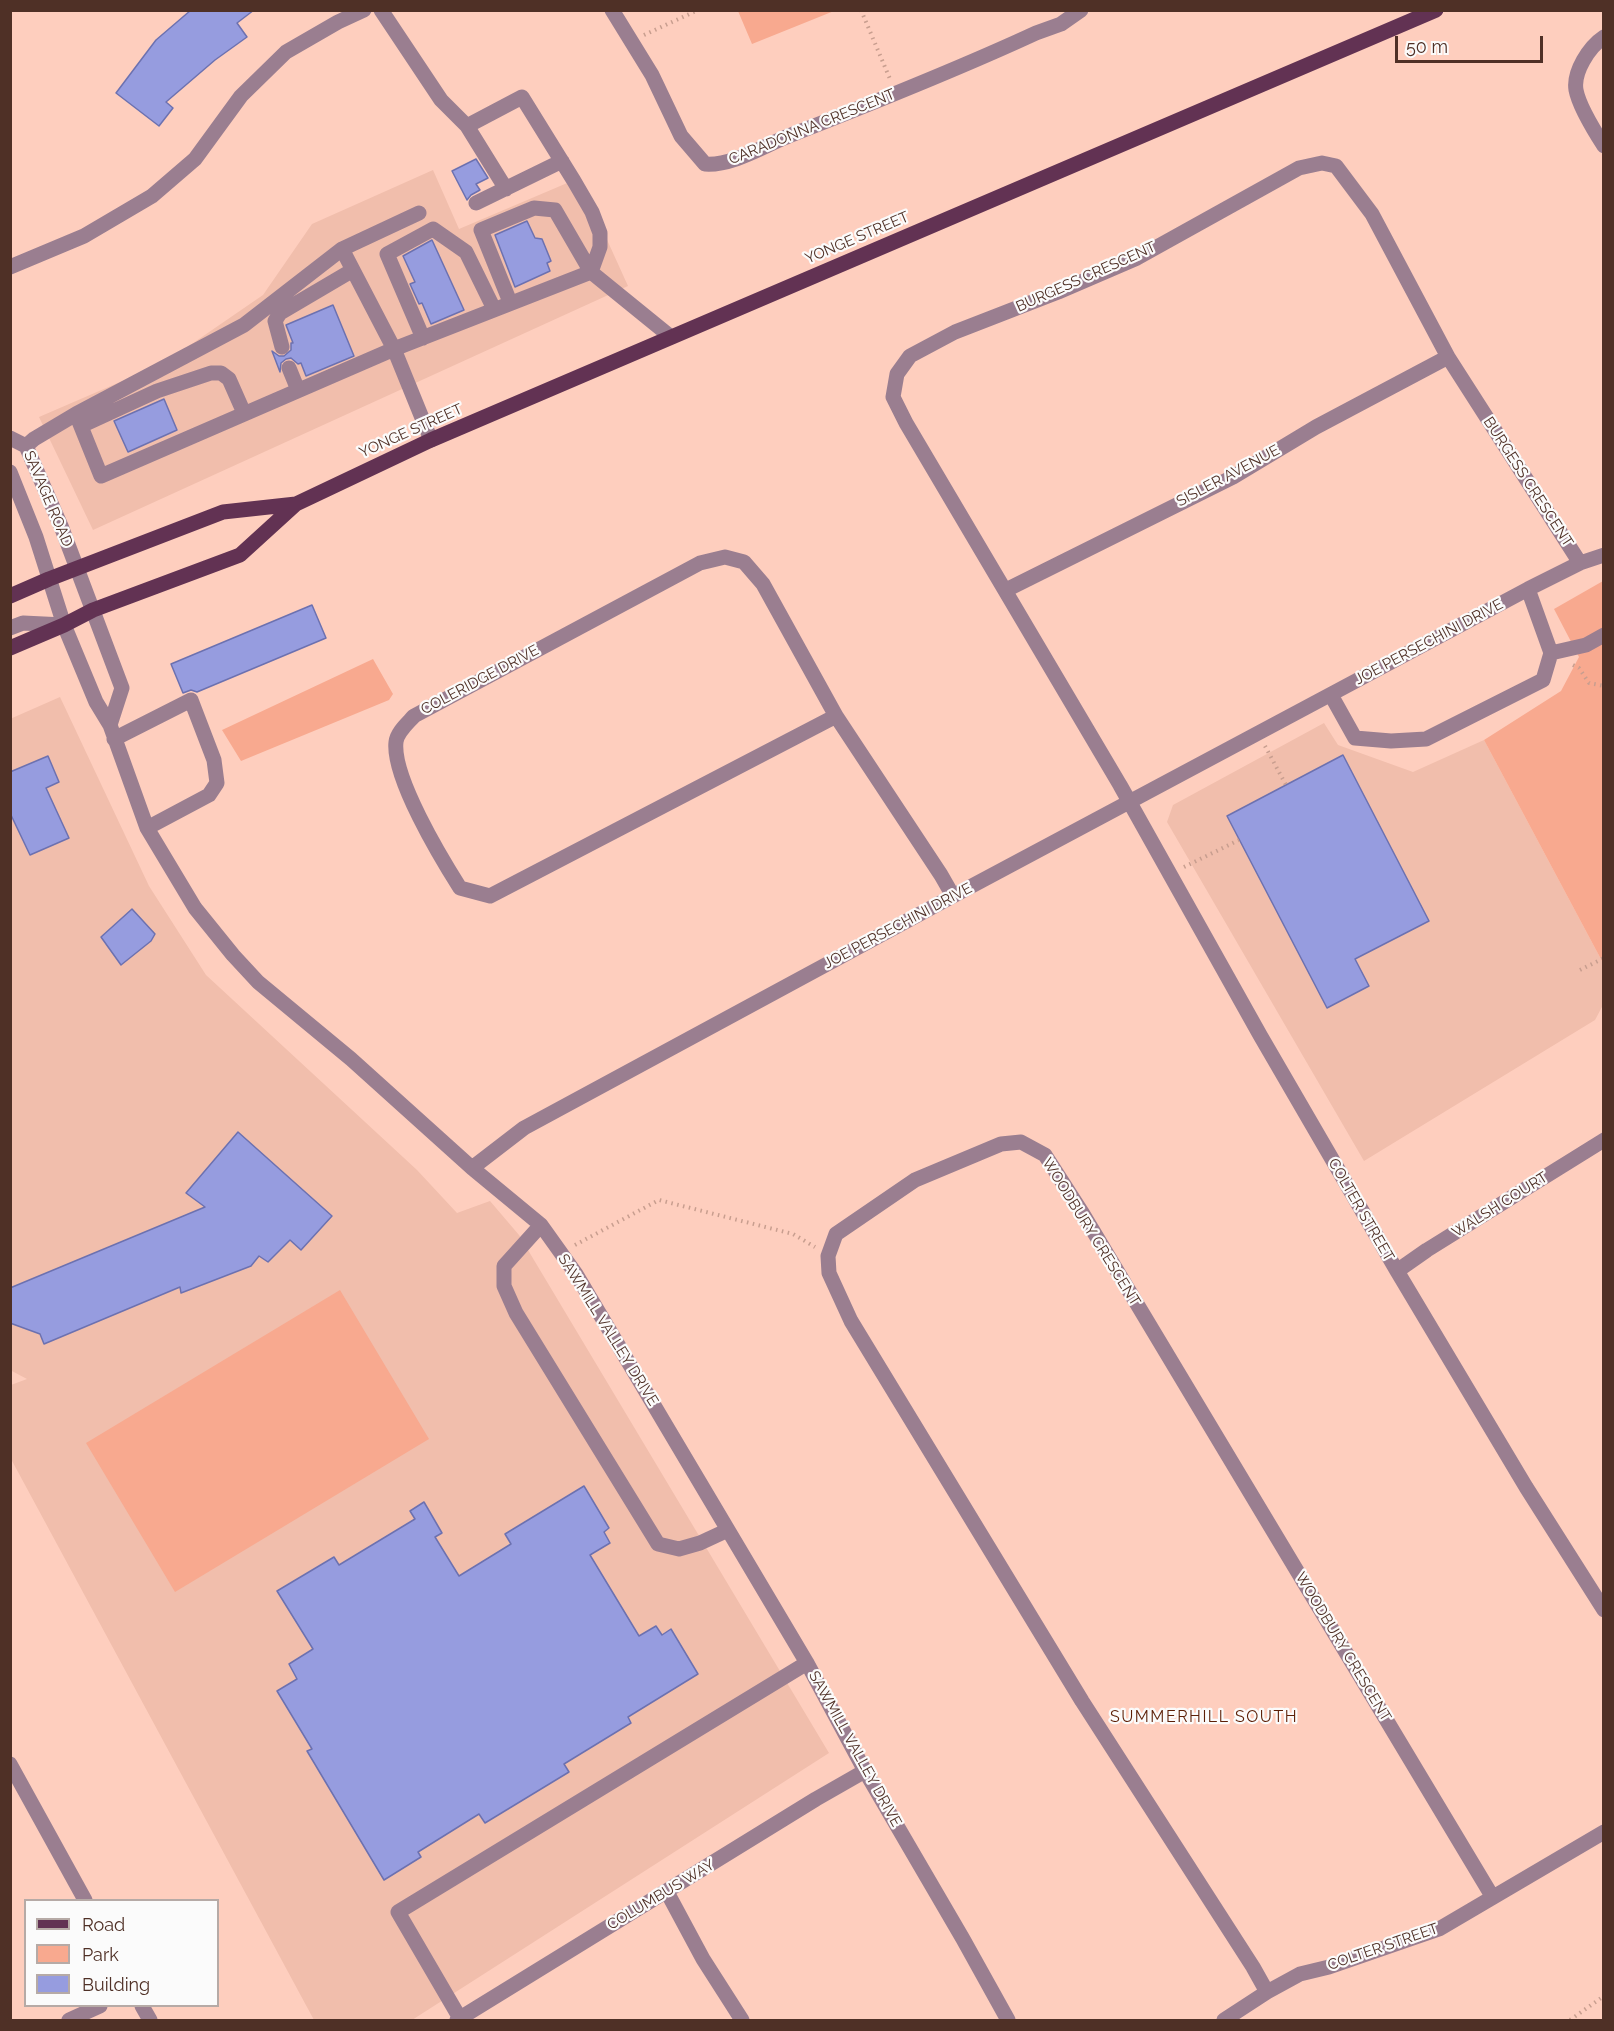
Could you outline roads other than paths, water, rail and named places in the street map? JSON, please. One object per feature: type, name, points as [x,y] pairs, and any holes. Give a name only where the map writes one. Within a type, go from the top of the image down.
[{"type":"main road","name":"YONGE STREET","points":[[10,648],[64,626],[93,610],[240,555],[296,504],[430,440],[1436,10]]},
{"type":"main road","name":"YONGE STREET","points":[[10,596],[223,512],[296,504]]},
{"type":"street","points":[[10,267],[84,236],[152,196],[195,159],[242,96],[286,52],[363,10]]},
{"type":"street","points":[[381,10],[441,100],[467,126],[506,189]]},
{"type":"street","name":"CARADONNA CRESCENT","points":[[612,10],[652,75],[681,136],[705,164],[715,164],[738,159],[757,149],[1061,24],[1082,10]]},
{"type":"street","points":[[1604,37],[1587,54],[1578,72],[1576,89],[1592,127],[1604,146]]},
{"type":"street","points":[[78,420],[101,476],[394,349],[591,272],[600,247],[600,233],[592,212],[522,97],[467,126]]},
{"type":"street","points":[[476,203],[562,162]]},
{"type":"street","name":"BURGESS CRESCENT","points":[[1130,802],[906,423],[893,397],[897,374],[910,356],[955,332],[1137,258],[1299,168],[1322,162],[1336,166],[1372,214],[1448,357],[1580,563]]},
{"type":"street","points":[[510,302],[481,230],[534,208],[555,210],[591,272],[671,338]]},
{"type":"street","points":[[78,420],[244,325],[342,249],[418,213]]},
{"type":"street","points":[[423,338],[387,254],[433,229],[466,252],[494,309]]},
{"type":"street","points":[[342,249],[394,349],[430,440]]},
{"type":"street","points":[[282,347],[275,321],[280,313],[353,270]]},
{"type":"street","name":"SISLER AVENUE","points":[[1006,590],[1233,477],[1316,427],[1448,357]]},
{"type":"street","points":[[289,368],[298,390]]},
{"type":"street","points":[[26,446],[34,439],[78,420],[211,373],[221,373],[229,379],[244,413]]},
{"type":"street","name":"SAVAGE ROAD","points":[[10,438],[26,446],[77,568]]},
{"type":"street","name":"SAVAGE ROAD","points":[[10,472],[36,537],[49,579]]},
{"type":"street","name":"JOE PERSECHINI DRIVE","points":[[472,1168],[524,1128],[1528,589],[1580,563],[1604,555]]},
{"type":"street","name":"COLERIDGE DRIVE","points":[[836,716],[490,896],[460,888],[404,787],[396,754],[396,740],[414,716],[699,563],[725,557],[744,562],[763,584],[836,716],[942,875],[953,896]]},
{"type":"street","points":[[77,568],[122,688],[112,732]]},
{"type":"street","name":"SAWMILL VALLEY DRIVE","points":[[49,579],[64,626],[96,702],[112,732],[147,828],[195,908],[258,982],[351,1059],[472,1168],[541,1225],[576,1274],[807,1663],[865,1771],[1008,2020]]},
{"type":"street","points":[[1331,694],[1355,738],[1391,741],[1426,739],[1544,680],[1551,653],[1528,589]]},
{"type":"street","points":[[10,628],[23,623],[64,626]]},
{"type":"street","points":[[1551,653],[1586,645],[1604,635]]},
{"type":"street","points":[[112,732],[191,700],[214,760],[217,783],[209,795],[147,828]]},
{"type":"street","name":"COLTER STREET","points":[[1130,802],[1260,1035],[1397,1271],[1526,1487],[1604,1610]]},
{"type":"street","name":"WALSH COURT","points":[[1397,1271],[1604,1140]]},
{"type":"street","name":"WOODBURY CRESCENT","points":[[1267,1992],[1253,1966],[1082,1701],[851,1322],[829,1273],[828,1256],[836,1234],[915,1180],[1001,1144],[1021,1142],[1045,1155],[1089,1224],[1492,1896]]},
{"type":"street","points":[[541,1225],[504,1266],[504,1286],[528,1333],[658,1544],[679,1549],[728,1530]]},
{"type":"street","points":[[459,2020],[398,1912],[807,1663]]},
{"type":"street","points":[[10,1764],[84,1899]]},
{"type":"street","name":"COLUMBUS WAY","points":[[459,2020],[865,1771]]},
{"type":"street","name":"COLTER STREET","points":[[1224,2020],[1300,1974],[1438,1929],[1604,1832]]},
{"type":"street","points":[[667,1892],[703,1959],[742,2020]]},
{"type":"street","points":[[69,2020],[98,2007]]},
{"type":"district","name":"SUMMERHILL SOUTH","points":[[1204,1717]]}]
